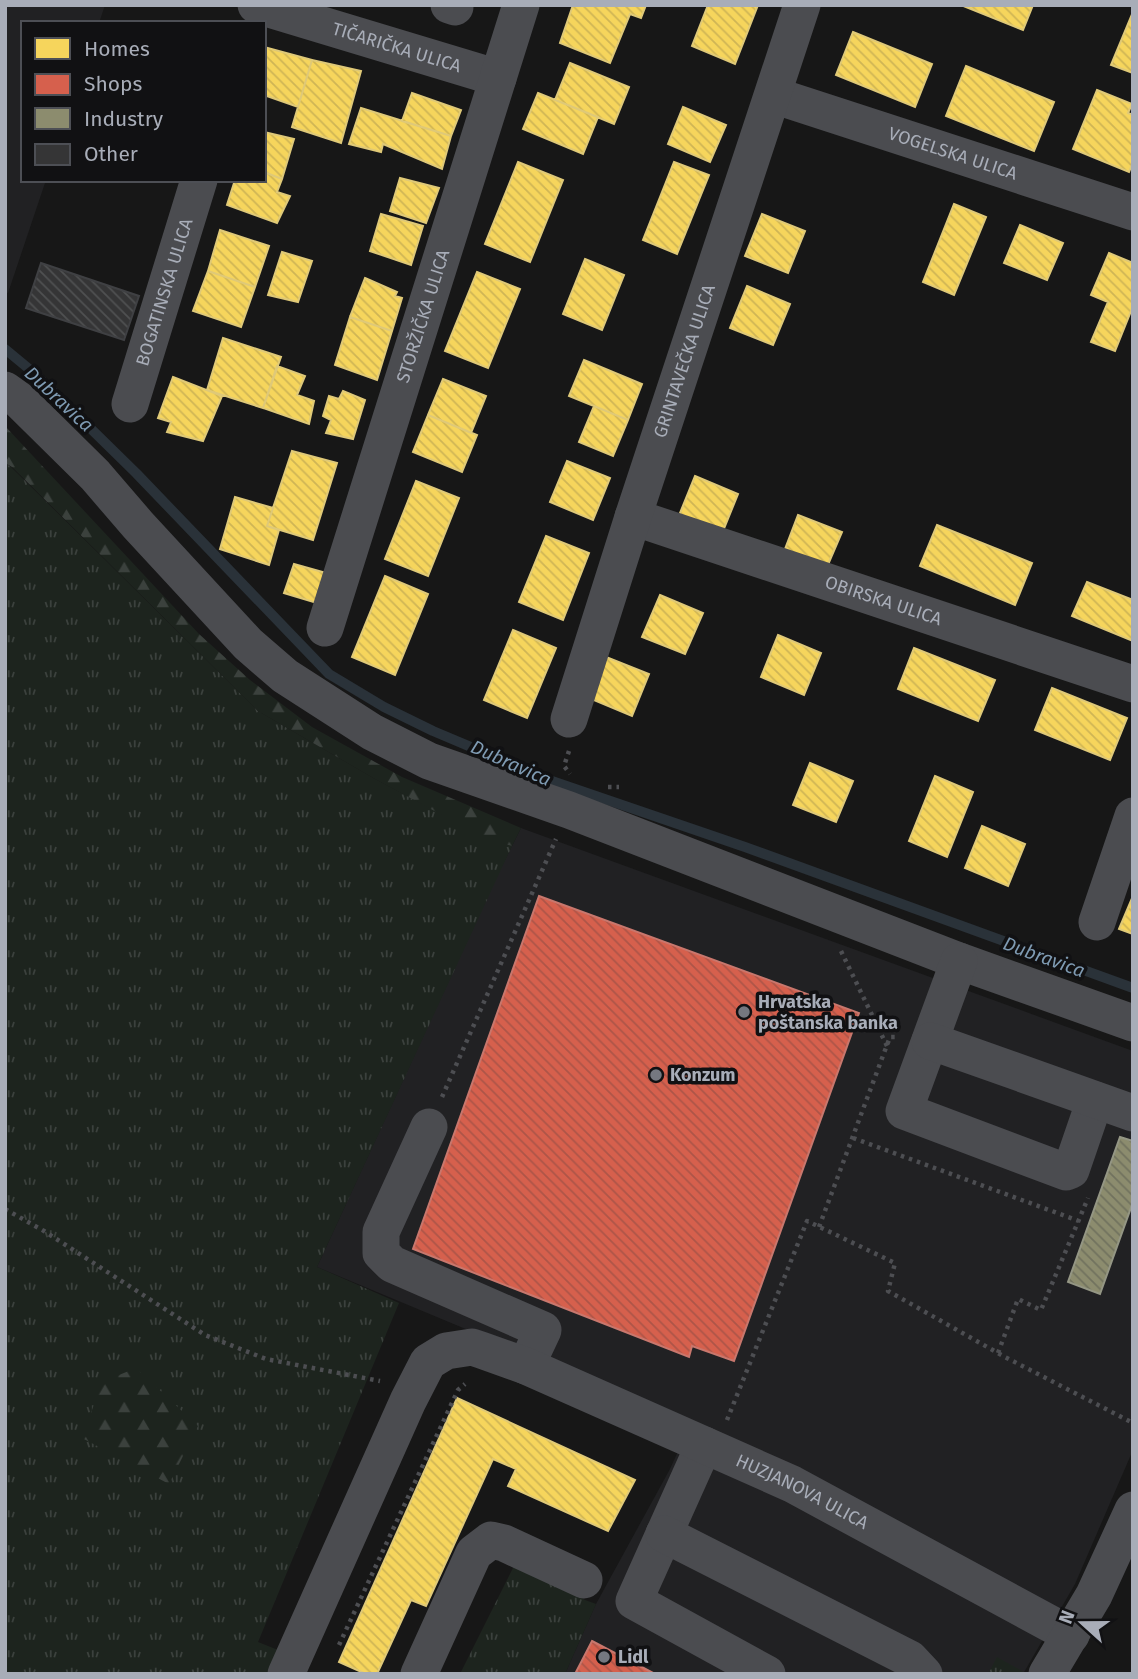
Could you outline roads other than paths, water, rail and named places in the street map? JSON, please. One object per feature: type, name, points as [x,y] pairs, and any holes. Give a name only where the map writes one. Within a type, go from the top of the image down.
[{"type":"street","name":"TIČARIČKA ULICA","points":[[254,5],[498,78]]},
{"type":"street","name":"STORŽIČKA ULICA","points":[[325,628],[521,5]]},
{"type":"street","name":"GRINTAVEČKA ULICA","points":[[569,719],[802,5]]},
{"type":"street","name":"VOGELSKA ULICA","points":[[773,95],[1133,212]]},
{"type":"street","name":"BOGATINSKA ULICA","points":[[130,404],[198,182]]},
{"type":"street","points":[[5,390],[19,400],[94,475],[248,644],[285,676],[372,732],[429,761],[569,810],[959,961],[1133,1023]]},
{"type":"street","name":"OBIRSKA ULICA","points":[[633,517],[1133,684]]},
{"type":"street","points":[[1097,922],[1133,816]]},
{"type":"street","points":[[959,961],[904,1111],[1066,1172],[1071,1170],[1095,1100]]},
{"type":"street","points":[[930,1041],[1133,1113]]},
{"type":"street","points":[[429,1126],[382,1232],[381,1253],[391,1265],[550,1318],[526,1366]]},
{"type":"street","name":"HUZJANOVA ULICA","points":[[286,1674],[428,1362],[446,1352],[472,1347],[526,1366],[792,1484],[1071,1635]]},
{"type":"street","points":[[709,1447],[664,1534],[634,1601],[767,1674]]},
{"type":"street","points":[[1047,1674],[1094,1595],[1133,1510]]},
{"type":"street","points":[[664,1534],[910,1659],[924,1674]]},
{"type":"street","points":[[418,1674],[474,1553],[491,1541],[504,1542],[584,1580]]},
{"type":"waterway","name":"Dubravica","points":[[5,349],[34,373],[136,473],[329,674],[384,707],[433,731],[549,780],[745,847],[1133,988]]},
{"type":"place","name":"Hrvatska poštanska banka","points":[[744,1012]]},
{"type":"place","name":"Konzum","points":[[656,1075]]},
{"type":"place","name":"Lidl","points":[[604,1657]]}]
